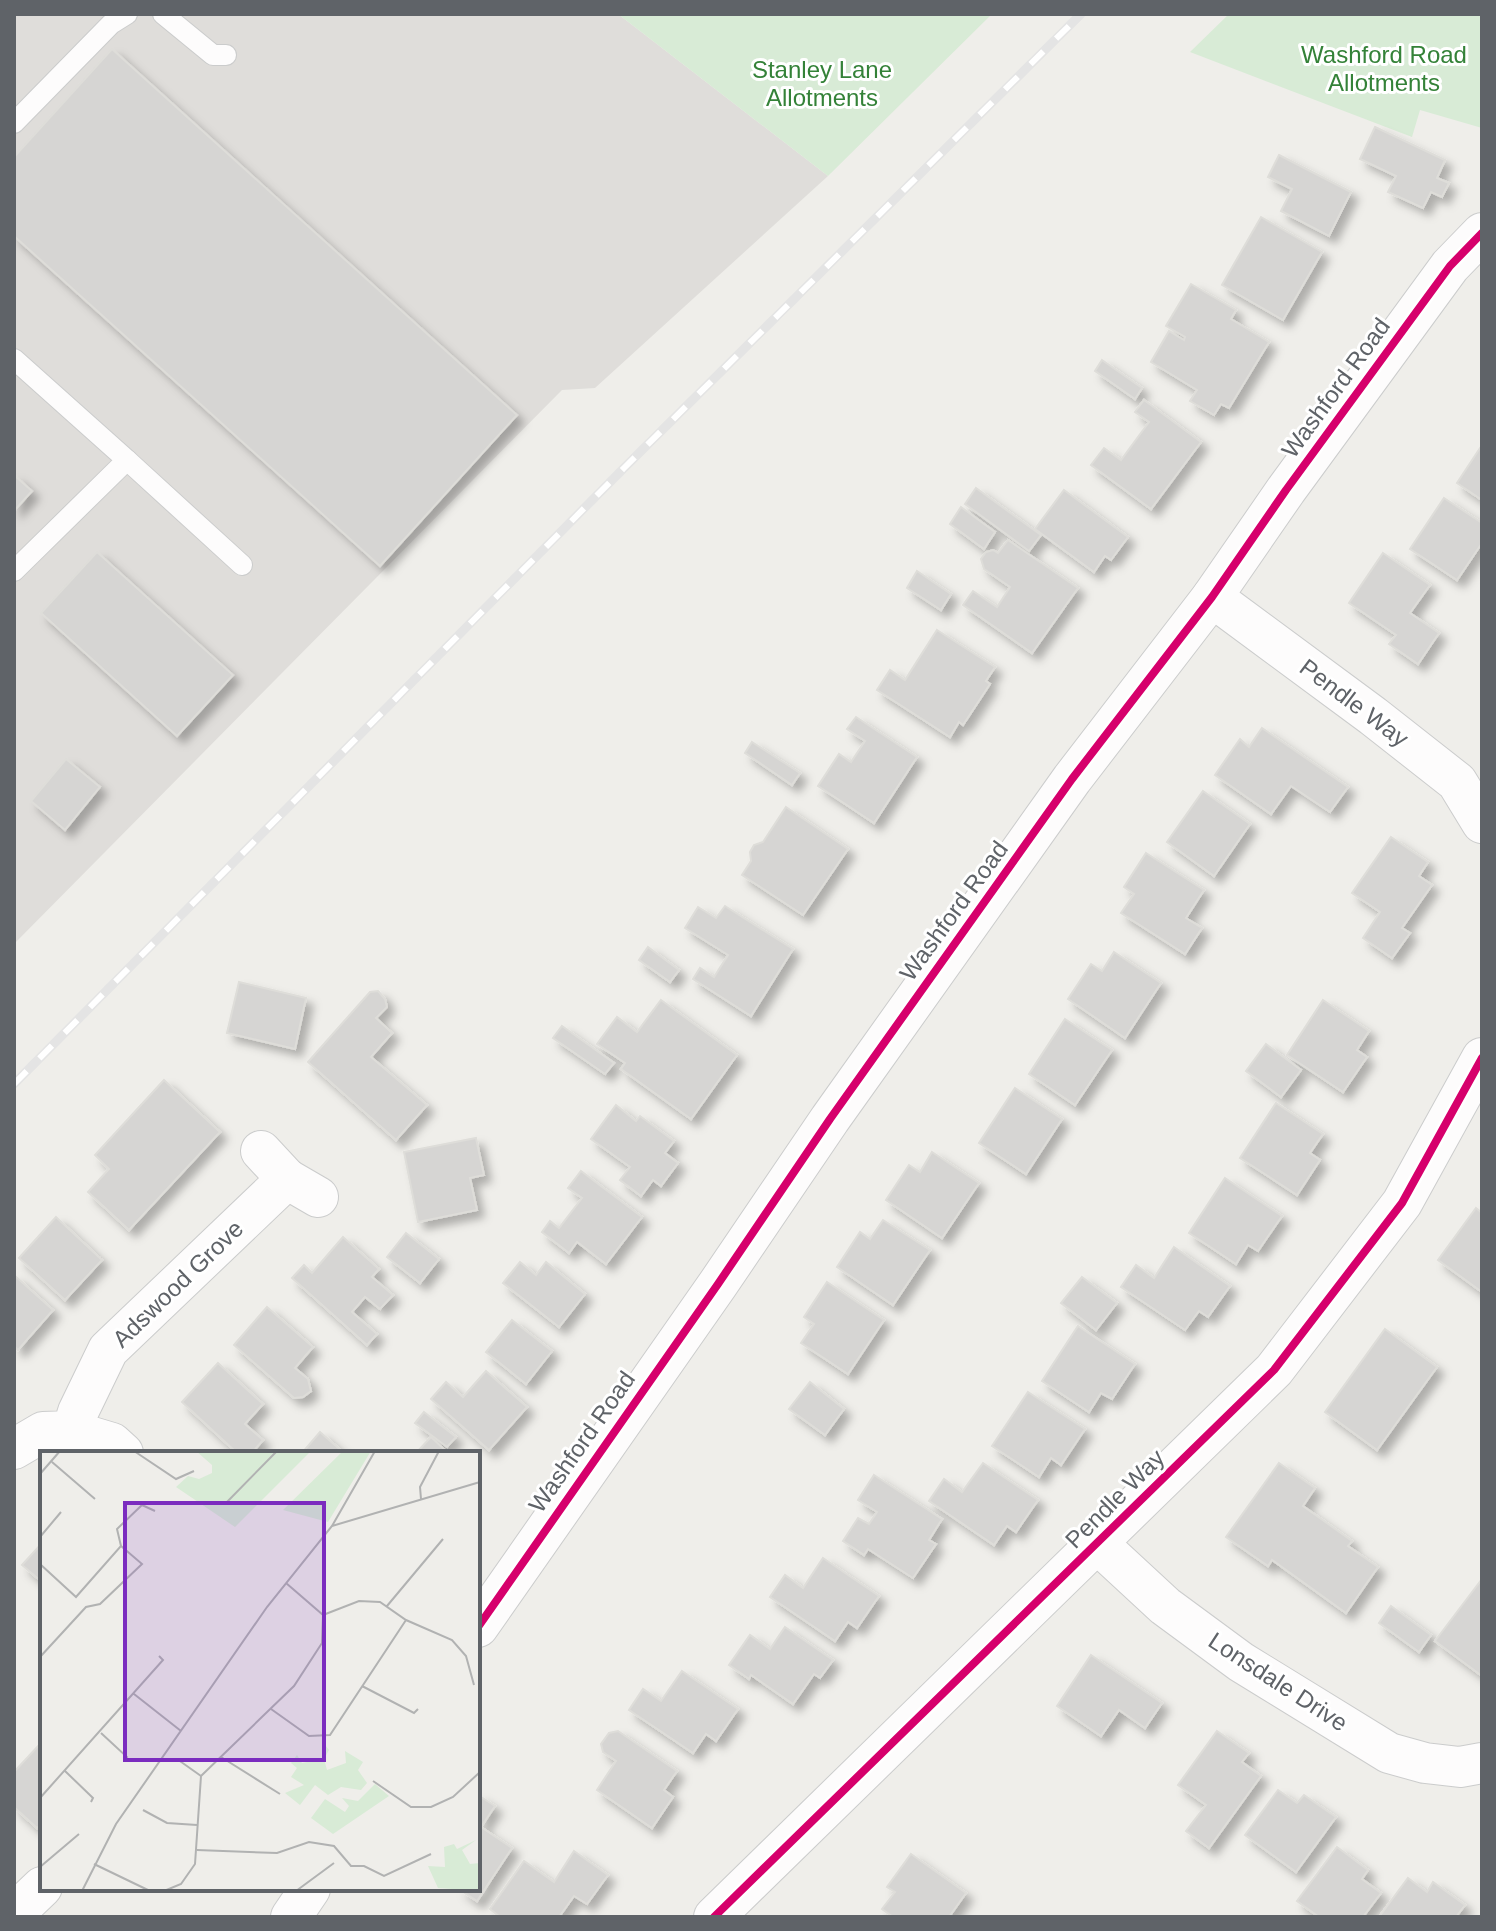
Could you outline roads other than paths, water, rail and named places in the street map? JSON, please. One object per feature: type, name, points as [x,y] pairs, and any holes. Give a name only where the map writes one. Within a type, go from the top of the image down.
[{"type":"street","name":"Washford Road","points":[[480,1624],[830,1119],[1072,779],[1212,597],[1450,266],[1482,233]]},
{"type":"street","name":"Pendle Way","points":[[1212,597],[1457,782],[1482,823]]},
{"type":"street","name":"Pendle Way","points":[[722,1914],[1274,1370],[1402,1203],[1482,1058]]},
{"type":"street","name":"Adswood Grove","points":[[72,1431],[108,1350],[289,1176]]},
{"type":"street","points":[[14,1449],[43,1432],[72,1431],[112,1443],[121,1451]]},
{"type":"street","name":"Lonsdale Drive","points":[[1098,1544],[1165,1606],[1241,1662],[1389,1753],[1425,1763],[1460,1767],[1482,1763]]},
{"type":"street","points":[[291,1917],[309,1891]]},
{"type":"lane","points":[[14,123],[111,24],[127,14]]},
{"type":"lane","points":[[163,14],[213,55],[226,55]]},
{"type":"lane","points":[[14,359],[242,565]]},
{"type":"lane","points":[[14,571],[127,460]]},
{"type":"railway","points":[[14,1084],[624,468],[1081,14]]},
{"type":"park label","name":"Washford Road Allotments","points":[[1384,69]]},
{"type":"park label","name":"Stanley Lane Allotments","points":[[822,84]]}]
